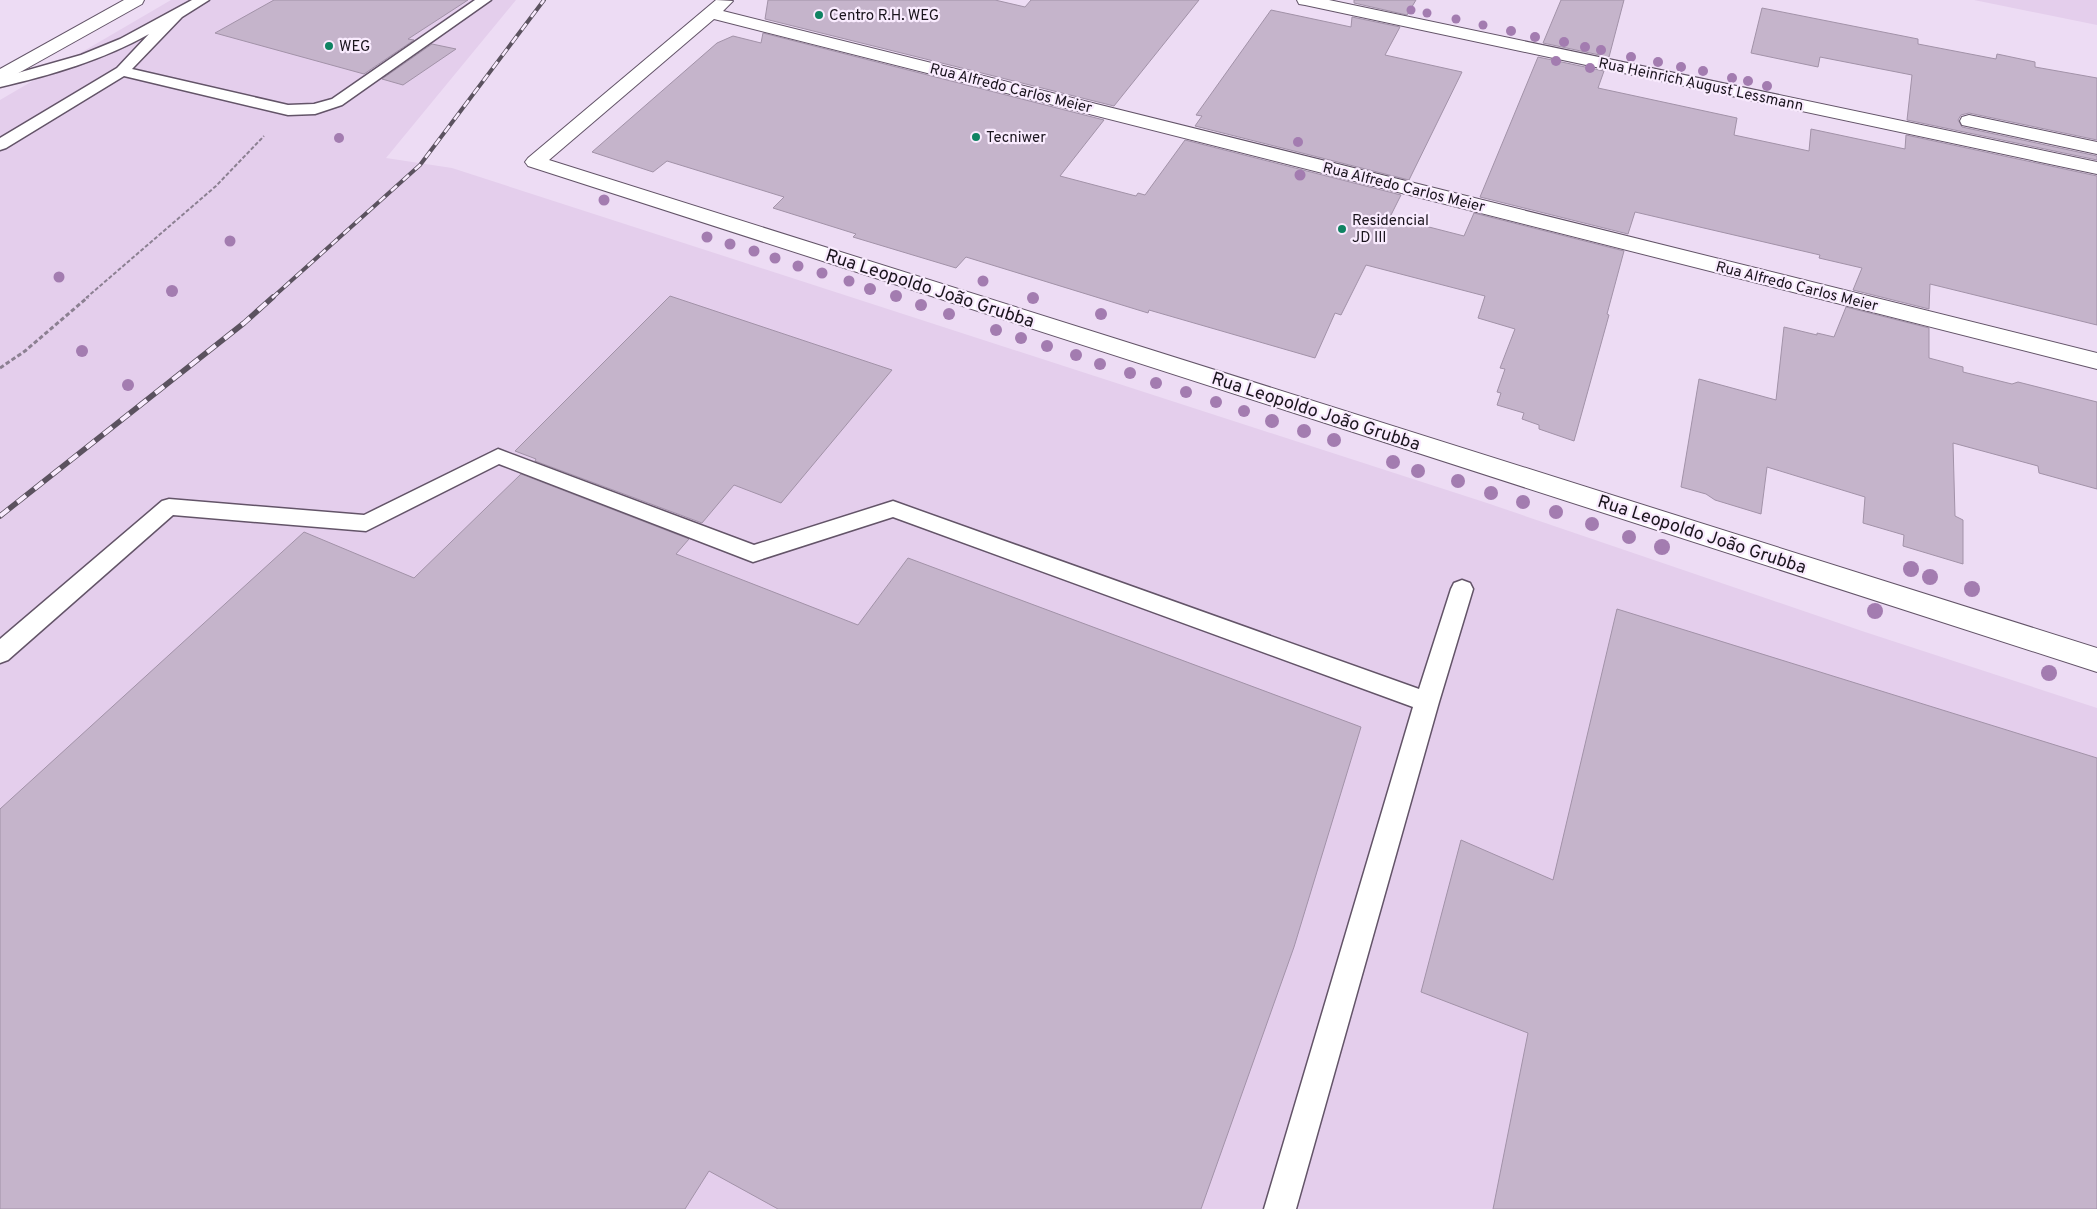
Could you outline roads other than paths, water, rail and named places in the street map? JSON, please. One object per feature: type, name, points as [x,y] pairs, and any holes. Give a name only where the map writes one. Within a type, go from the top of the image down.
[{"type":"main road","points":[[0,76],[80,34],[136,0]]},
{"type":"main road","points":[[711,13],[726,0]]},
{"type":"main road","name":"Rua Heinrich August Lessmann","points":[[1305,0],[2097,168]]},
{"type":"main road","points":[[1386,0],[1444,12]]},
{"type":"main road","name":"Rua Leopoldo João Grubba","points":[[711,13],[535,162],[2097,660]]},
{"type":"main road","name":"Rua Alfredo Carlos Meier","points":[[711,13],[2097,361]]},
{"type":"main road","points":[[1798,104],[1800,86]]},
{"type":"main road","points":[[1951,117],[2097,148]]},
{"type":"main road","points":[[1979,123],[1981,143]]},
{"type":"lane","points":[[0,83],[86,58],[125,42],[202,0]]},
{"type":"lane","points":[[122,71],[288,110],[315,109],[337,102],[484,0]]},
{"type":"lane","points":[[0,146],[122,71],[176,15]]},
{"type":"lane","points":[[0,653],[169,507],[366,523],[498,456],[753,554],[893,509],[1427,702]]},
{"type":"lane","points":[[1280,1209],[1427,702],[1462,589]]},
{"type":"railway","points":[[272,298],[420,165],[544,0]]},
{"type":"railway","points":[[0,516],[244,323],[273,297]]},
{"type":"place","name":"Centro R.H. WEG","points":[[819,15]]},
{"type":"place","name":"WEG","points":[[329,46]]},
{"type":"place","name":"Tecniwer","points":[[976,137]]},
{"type":"place","name":"Residencial JD III","points":[[1342,229]]}]
